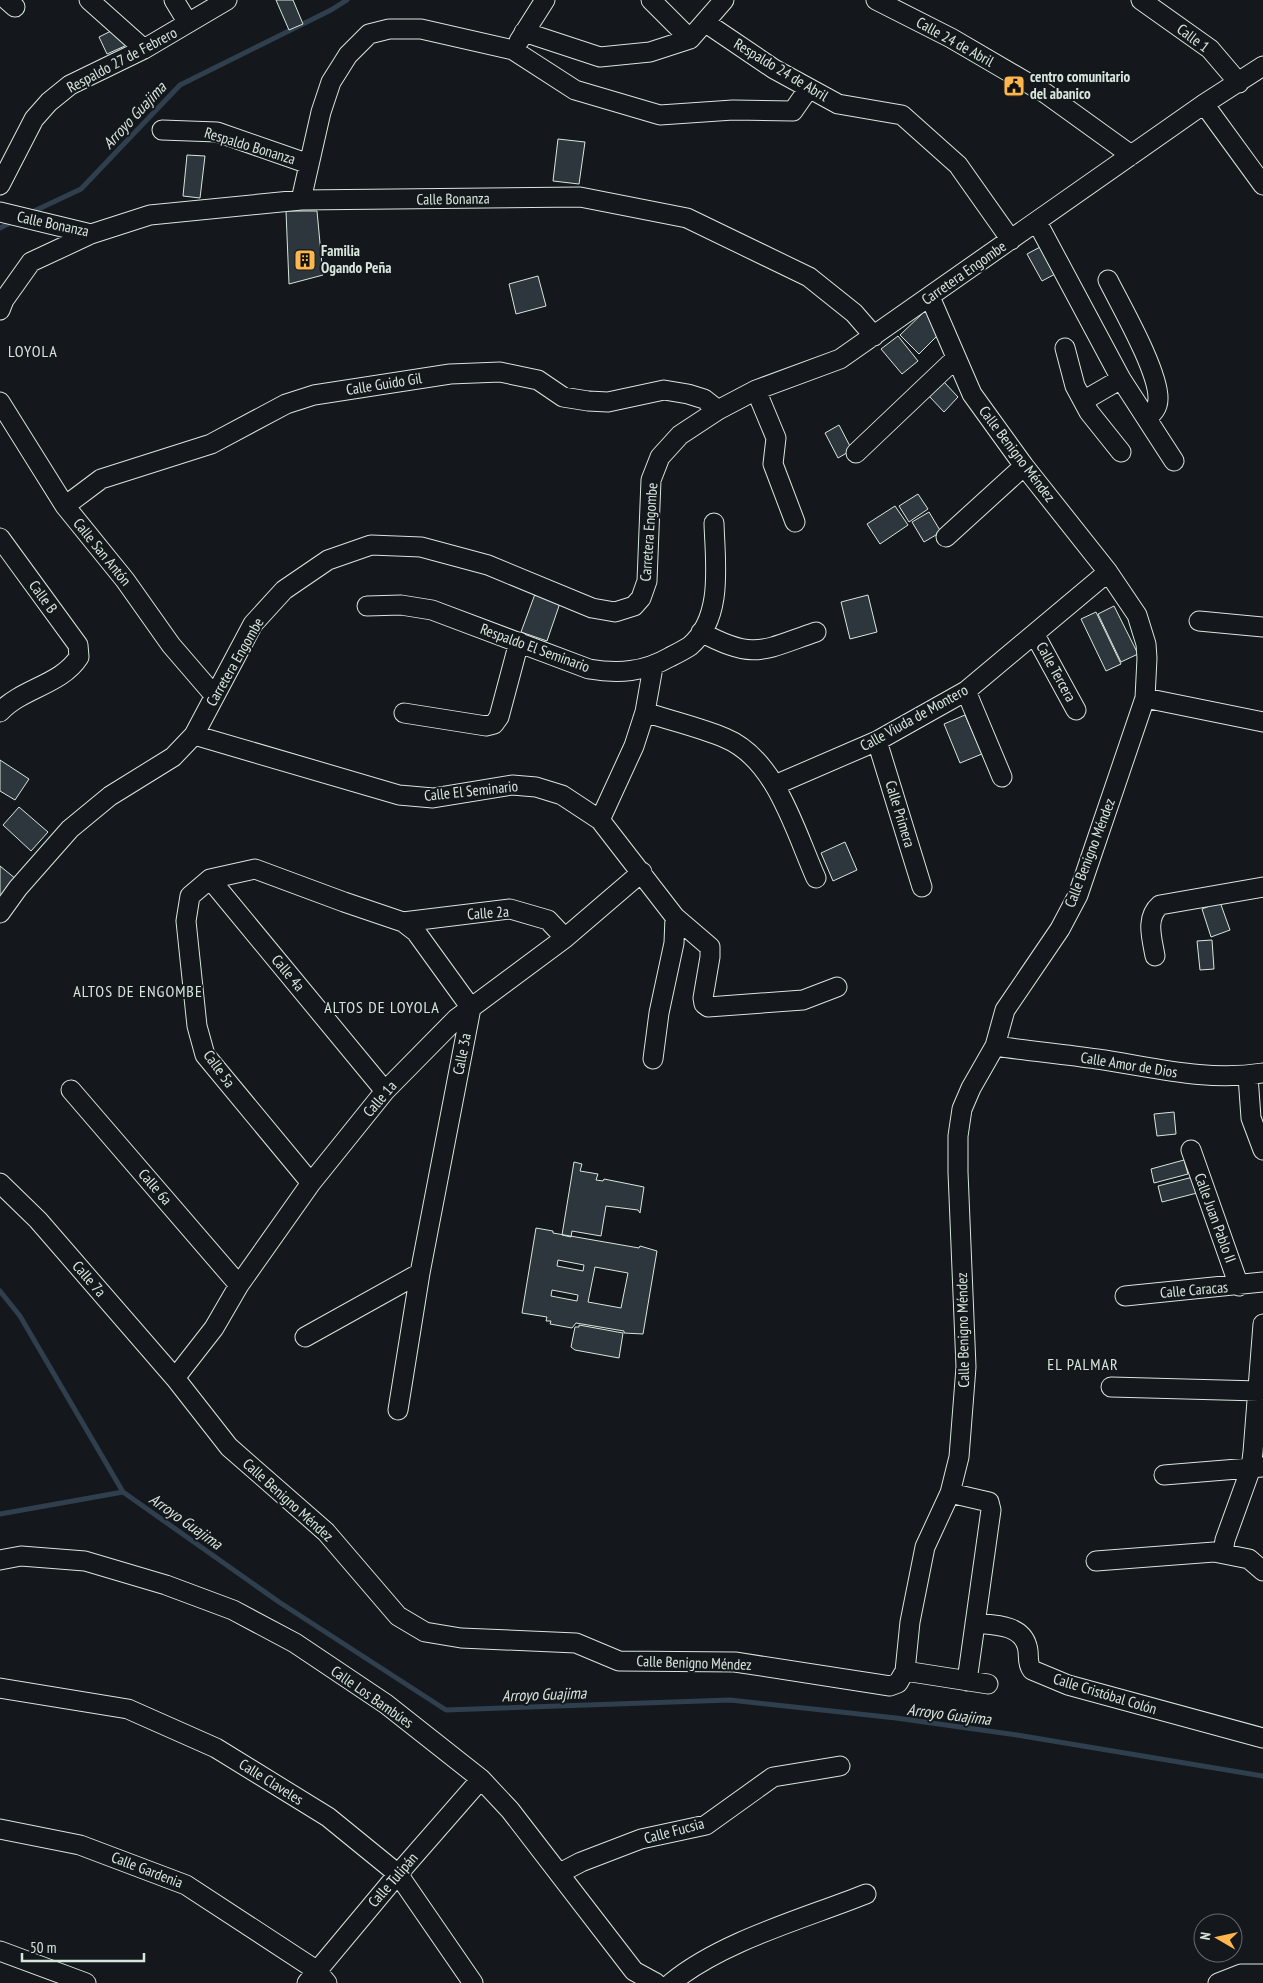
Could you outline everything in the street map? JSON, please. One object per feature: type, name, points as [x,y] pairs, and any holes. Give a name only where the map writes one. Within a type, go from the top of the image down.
[{"type":"street","points":[[89,0],[144,49]]},
{"type":"street","points":[[174,0],[188,23]]},
{"type":"street","name":"Respaldo 27 de Febrero","points":[[0,185],[34,119],[49,102],[70,85],[144,49],[227,0]]},
{"type":"street","points":[[513,50],[545,0]]},
{"type":"street","points":[[524,32],[600,56],[650,52],[690,39],[706,23],[724,0]]},
{"type":"street","name":"Calle 24 de Abril","points":[[876,0],[951,38],[1046,93],[1131,155]]},
{"type":"street","name":"Calle 1","points":[[1141,0],[1161,6],[1210,49],[1239,83]]},
{"type":"street","points":[[654,1],[690,39]]},
{"type":"street","name":"Respaldo 24 de Abril","points":[[706,23],[774,69],[838,104],[902,115],[958,165],[1011,240]]},
{"type":"street","points":[[300,200],[320,112],[331,82],[348,55],[370,34],[389,29],[421,29],[513,50],[575,90],[660,115],[733,110],[793,111],[809,88]]},
{"type":"street","name":"Carretera Engombe","points":[[0,912],[18,888],[70,829],[110,796],[173,757],[194,735],[253,624],[284,590],[328,560],[372,545],[421,547],[488,564],[592,608],[615,612],[634,606],[641,598],[646,581],[651,480],[660,457],[680,435],[718,410],[756,390],[840,359],[1204,104],[1263,66]]},
{"type":"street","points":[[1204,104],[1263,185]]},
{"type":"street","name":"Respaldo Bonanza","points":[[162,130],[217,132],[309,164]]},
{"type":"street","name":"Calle Bonanza","points":[[7,214],[91,234],[150,215],[300,200],[580,197],[687,218],[809,278],[854,313],[874,336]]},
{"type":"street","points":[[1037,222],[1121,379],[1174,461]]},
{"type":"street","points":[[0,310],[4,300],[31,262],[91,234]]},
{"type":"street","points":[[1108,280],[1138,340],[1157,385],[1158,400],[1155,411],[1147,418]]},
{"type":"street","name":"Calle Benigno Méndez","points":[[176,1378],[229,1447],[326,1532],[398,1616],[425,1632],[460,1638],[576,1643],[619,1661],[735,1662],[890,1686],[898,1683],[905,1671],[911,1613],[925,1547],[950,1493],[959,1457],[966,1367],[958,1136],[962,1109],[971,1088],[995,1046],[1009,1002],[1060,929],[1078,895],[1145,698],[1146,644],[1143,629],[1137,615],[1108,572],[1024,466],[972,394],[930,297]]},
{"type":"street","points":[[1065,348],[1075,386],[1083,401],[1089,412],[1121,452]]},
{"type":"street","points":[[856,453],[956,358]]},
{"type":"street","name":"Calle Guido Gil","points":[[65,506],[101,479],[212,444],[286,404],[314,395],[450,374],[500,372],[538,380],[563,397],[588,401],[608,402],[664,390],[672,391],[704,399],[718,410]]},
{"type":"street","points":[[1083,401],[1121,379]]},
{"type":"street","points":[[756,390],[776,438],[773,464],[796,522]]},
{"type":"street","name":"Calle San Antón","points":[[0,402],[65,506],[125,580],[171,645],[214,695]]},
{"type":"street","points":[[946,537],[1024,466]]},
{"type":"street","name":"Respaldo El Seminario","points":[[367,606],[401,605],[432,610],[568,661],[599,670],[616,672],[653,667],[690,646],[701,632],[710,613],[715,586],[714,523]]},
{"type":"street","name":"Calle B","points":[[0,538],[78,645],[79,657],[67,672],[28,693],[0,712]]},
{"type":"street","name":"Calle Viuda de Montero","points":[[775,785],[877,741],[966,691],[1108,572]]},
{"type":"street","points":[[1200,621],[1263,627]]},
{"type":"street","points":[[701,632],[726,646],[747,651],[762,650],[816,632]]},
{"type":"street","name":"Calle Tercera","points":[[1035,635],[1076,710]]},
{"type":"street","points":[[404,714],[486,726],[494,724],[499,717],[519,642]]},
{"type":"street","points":[[600,820],[634,746],[645,712],[653,667]]},
{"type":"street","points":[[966,691],[1002,777]]},
{"type":"street","points":[[1145,698],[1263,722]]},
{"type":"street","points":[[645,712],[726,738],[757,760],[775,785],[816,878]]},
{"type":"street","name":"Calle El Seminario","points":[[194,735],[399,795],[433,798],[512,785],[536,787],[562,795],[600,820],[675,917],[710,947],[710,957],[702,998],[704,1004],[708,1007],[803,1000],[836,987]]},
{"type":"street","name":"Calle Primera","points":[[877,741],[922,887]]},
{"type":"street","points":[[210,879],[255,868],[403,922],[416,932],[471,1008]]},
{"type":"street","name":"Calle 1a","points":[[176,1378],[214,1328],[239,1285],[311,1183],[386,1091],[456,1019],[565,938],[642,872]]},
{"type":"street","name":"Calle 4a","points":[[210,879],[386,1091]]},
{"type":"street","name":"Calle 5a","points":[[210,879],[190,896],[186,921],[197,1026],[204,1055],[311,1183]]},
{"type":"street","points":[[1155,956],[1151,917],[1154,910],[1160,905],[1263,887]]},
{"type":"street","name":"Calle 2a","points":[[403,922],[510,909],[548,920],[565,938]]},
{"type":"street","points":[[653,1059],[659,1013],[674,942],[675,917]]},
{"type":"street","name":"Calle 3a","points":[[398,1410],[420,1273],[471,1008]]},
{"type":"street","name":"Calle Amor de Dios","points":[[995,1046],[1098,1059],[1184,1074],[1255,1074]]},
{"type":"street","points":[[1255,1074],[1251,1118],[1263,1150]]},
{"type":"street","name":"Calle 6a","points":[[71,1090],[239,1285]]},
{"type":"street","name":"Calle Juan Pablo II","points":[[1191,1150],[1238,1286]]},
{"type":"street","name":"Calle 7a","points":[[0,1183],[38,1220],[176,1378]]},
{"type":"street","points":[[305,1338],[420,1273]]},
{"type":"street","name":"Calle Caracas","points":[[1125,1296],[1263,1282]]},
{"type":"street","points":[[1223,1553],[1224,1540],[1257,1467],[1263,1324]]},
{"type":"street","points":[[1111,1387],[1259,1391]]},
{"type":"street","points":[[1164,1475],[1257,1467]]},
{"type":"street","points":[[950,1493],[989,1502],[991,1510],[967,1681]]},
{"type":"street","points":[[1096,1561],[1223,1553],[1249,1559],[1263,1571]]},
{"type":"street","name":"Calle Los Bambúes","points":[[0,1560],[21,1556],[85,1561],[166,1585],[234,1610],[295,1644],[386,1704],[481,1779],[510,1810],[634,1971],[656,1983]]},
{"type":"street","name":"Calle Cristóbal Colón","points":[[975,1623],[1011,1628],[1020,1635],[1028,1646],[1028,1665],[1032,1670],[1068,1685],[1263,1738]]},
{"type":"street","points":[[905,1671],[988,1684]]},
{"type":"street","name":"Calle Claveles","points":[[0,1688],[128,1709],[216,1748],[328,1817],[398,1874],[473,1983]]},
{"type":"street","name":"Calle Fucsia","points":[[560,1873],[581,1862],[641,1839],[706,1825],[773,1777],[840,1766]]},
{"type":"street","name":"Calle Tulipán","points":[[317,1979],[398,1874],[481,1779]]},
{"type":"street","name":"Calle Gardenia","points":[[0,1829],[80,1845],[186,1885],[317,1979]]},
{"type":"street","points":[[671,1983],[688,1969],[720,1951],[866,1894]]},
{"type":"street","points":[[0,1951],[86,1983]]},
{"type":"street","points":[[1218,1983],[1241,1974],[1263,1974]]},
{"type":"building","points":[[276,0],[293,0],[303,24],[289,30]]},
{"type":"building","points":[[119,27],[127,45],[107,54],[99,37]]},
{"type":"building","points":[[558,139],[585,142],[579,184],[553,181]]},
{"type":"building","points":[[187,155],[205,156],[200,198],[183,196]]},
{"type":"building","name":"Familia Ogando Peña","points":[[286,211],[317,211],[323,275],[289,284]]},
{"type":"building","points":[[1042,246],[1057,273],[1042,281],[1027,254]]},
{"type":"building","points":[[538,276],[546,306],[516,314],[509,284]]},
{"type":"building","points":[[925,311],[943,330],[919,354],[900,335]]},
{"type":"building","points":[[898,336],[918,361],[902,374],[881,349]]},
{"type":"building","points":[[944,382],[958,397],[944,412],[929,396]]},
{"type":"building","points":[[839,425],[852,450],[838,458],[825,433]]},
{"type":"building","points":[[918,494],[928,509],[909,522],[899,506]]},
{"type":"building","points":[[895,506],[908,525],[880,544],[867,524]]},
{"type":"building","points":[[929,512],[941,532],[924,542],[912,522]]},
{"type":"building","points":[[535,594],[560,603],[547,641],[521,632]]},
{"type":"building","points":[[868,595],[877,632],[850,639],[841,602]]},
{"type":"building","points":[[1114,606],[1138,654],[1121,662],[1098,614]]},
{"type":"building","points":[[1096,612],[1121,664],[1106,671],[1081,619]]},
{"type":"building","points":[[965,715],[982,754],[960,763],[944,724]]},
{"type":"building","points":[[0,760],[29,779],[15,800],[0,791]]},
{"type":"building","points":[[19,807],[48,832],[31,851],[3,825]]},
{"type":"building","points":[[845,842],[857,870],[833,881],[821,853]]},
{"type":"building","points":[[0,866],[16,879],[0,898]]},
{"type":"building","points":[[1220,902],[1230,930],[1211,937],[1202,909]]},
{"type":"building","points":[[1212,940],[1214,969],[1200,970],[1197,941]]},
{"type":"building","points":[[1174,1112],[1176,1134],[1157,1136],[1154,1114]]},
{"type":"building","points":[[1184,1160],[1188,1174],[1154,1183],[1151,1169]]},
{"type":"building","points":[[574,1162],[582,1164],[580,1171],[598,1174],[596,1180],[603,1181],[604,1179],[644,1187],[640,1213],[638,1210],[606,1206],[601,1236],[572,1231],[571,1237],[562,1235]]},
{"type":"building","points":[[1193,1177],[1197,1193],[1162,1202],[1158,1186]]},
{"type":"building","points":[[536,1228],[553,1231],[553,1233],[639,1248],[640,1246],[657,1251],[643,1334],[624,1333],[624,1331],[576,1323],[572,1328],[550,1324],[551,1321],[546,1321],[547,1317],[522,1313]],"holes":[[[558,1260],[584,1265],[583,1271],[557,1266]],[[595,1267],[628,1273],[621,1308],[588,1302]],[[552,1290],[578,1295],[577,1301],[551,1296]]]},
{"type":"building","points":[[579,1325],[623,1333],[619,1358],[575,1350],[571,1347],[575,1327],[579,1327]]},
{"type":"waterway","name":"Arroyo Guajima","points":[[30,213],[81,189],[180,85],[331,10],[347,0]]},
{"type":"waterway","name":"Arroyo Guajima","points":[[0,228],[14,221]]},
{"type":"waterway","name":"Arroyo Guajima","points":[[0,1291],[20,1316],[123,1492],[279,1602],[446,1710],[730,1700],[896,1718],[1017,1735],[1263,1776]]},
{"type":"waterway","points":[[0,1514],[123,1492]]},
{"type":"place","name":"centro comunitario del abanico","points":[[1014,86]]},
{"type":"place","name":"Familia Ogando Peña","points":[[305,260]]},
{"type":"district","name":"LOYOLA","points":[[33,351]]},
{"type":"district","name":"ALTOS DE ENGOMBE","points":[[138,991]]},
{"type":"district","name":"ALTOS DE LOYOLA","points":[[382,1007]]},
{"type":"district","name":"EL PALMAR","points":[[1083,1364]]}]
